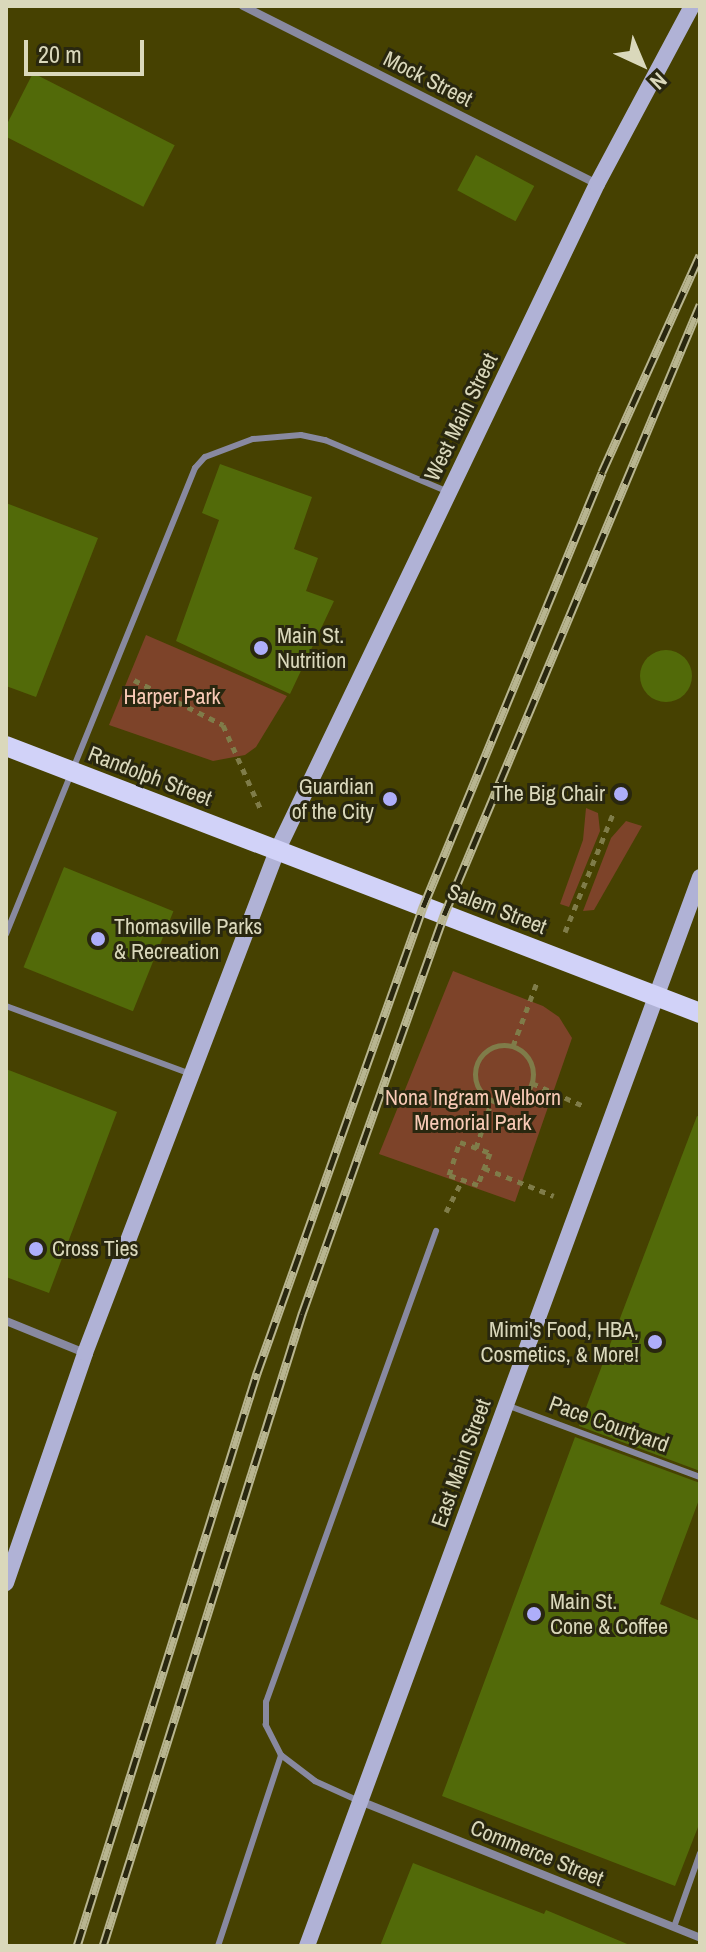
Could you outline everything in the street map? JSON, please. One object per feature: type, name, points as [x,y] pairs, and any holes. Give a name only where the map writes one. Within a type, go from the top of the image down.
[{"type":"main road","name":"Randolph Street","points":[[6,746],[277,851]]},
{"type":"main road","name":"Salem Street","points":[[277,851],[700,1013]]},
{"type":"street","name":"Mock Street","points":[[243,6],[597,184]]},
{"type":"street","name":"West Main Street","points":[[277,851],[597,184],[692,6]]},
{"type":"street","points":[[7,1578],[85,1353],[277,851]]},
{"type":"street","points":[[655,995],[700,877]]},
{"type":"street","name":"East Main Street","points":[[307,1946],[655,995]]},
{"type":"street","points":[[6,1321],[85,1353]]},
{"type":"street","name":"Commerce Street","points":[[360,1801],[700,1938]]},
{"type":"lane","points":[[6,934],[115,672],[195,468],[213,452],[253,439],[301,435],[325,440],[449,492]]},
{"type":"lane","points":[[6,1006],[192,1074]]},
{"type":"lane","points":[[360,1801],[315,1781],[281,1755],[266,1725],[266,1702],[436,1231]]},
{"type":"lane","name":"Pace Courtyard","points":[[506,1405],[700,1477]]},
{"type":"lane","points":[[218,1946],[281,1755]]},
{"type":"lane","points":[[674,1927],[700,1853]]},
{"type":"path","points":[[115,672],[178,698],[223,725],[234,739],[277,851]]},
{"type":"path","points":[[513,1046],[613,814]]},
{"type":"path","points":[[494,1046],[513,1046],[532,1065],[532,1083],[513,1101],[492,1100],[479,1088],[475,1069],[494,1046]]},
{"type":"path","points":[[532,1083],[611,1118]]},
{"type":"path","points":[[476,1148],[492,1100]]},
{"type":"path","points":[[460,1142],[476,1148],[490,1153],[478,1185],[449,1175],[460,1142]]},
{"type":"path","points":[[484,1168],[579,1206]]},
{"type":"path","points":[[436,1231],[463,1179]]},
{"type":"green space","name":"Harper Park","points":[[146,635],[287,696],[256,747],[245,755],[213,761],[109,725]]},
{"type":"green space","points":[[586,808],[598,813],[600,831],[569,907],[560,904],[583,840]]},
{"type":"green space","points":[[626,821],[642,826],[594,910],[583,911],[611,838]]},
{"type":"green space","name":"Nona Ingram Welborn Memorial Park","points":[[453,971],[543,1006],[559,1017],[572,1038],[515,1202],[379,1154]]},
{"type":"building","points":[[33,73],[175,145],[143,207],[6,137],[6,126]]},
{"type":"building","points":[[476,155],[534,186],[515,221],[457,190]]},
{"type":"building","points":[[220,464],[312,497],[294,549],[318,558],[306,591],[334,601],[290,694],[176,641],[219,520],[202,513]]},
{"type":"building","points":[[6,503],[98,538],[36,697],[6,686]]},
{"type":"building","points":[[666,650],[685,657],[692,676],[685,695],[666,702],[647,695],[640,676],[647,657]]},
{"type":"building","name":"Thomasville Parks & Recreation","points":[[64,867],[173,911],[133,1011],[24,967]]},
{"type":"building","points":[[6,1069],[117,1112],[49,1293],[6,1277]]},
{"type":"building","points":[[697,1116],[700,1117],[700,1471],[579,1426]]},
{"type":"building","points":[[575,1437],[700,1483],[700,1497],[660,1604],[700,1621],[700,1822],[675,1886],[442,1796]]},
{"type":"building","points":[[413,1863],[544,1914],[546,1910],[632,1946],[380,1946]]},
{"type":"railway","points":[[77,1946],[257,1373],[423,907],[602,472],[700,255]]},
{"type":"railway","points":[[103,1946],[302,1314],[444,915],[700,305]]},
{"type":"place","name":"Main St. Nutrition","points":[[261,648]]},
{"type":"place","name":"The Big Chair","points":[[621,794]]},
{"type":"place","name":"Guardian of the City","points":[[390,799]]},
{"type":"place","name":"Thomasville Parks & Recreation","points":[[98,939]]},
{"type":"place","name":"Cross Ties","points":[[36,1249]]},
{"type":"place","name":"Mimi's Food, HBA, Cosmetics, & More!","points":[[655,1342]]},
{"type":"place","name":"Main St. Cone & Coffee","points":[[534,1614]]}]
